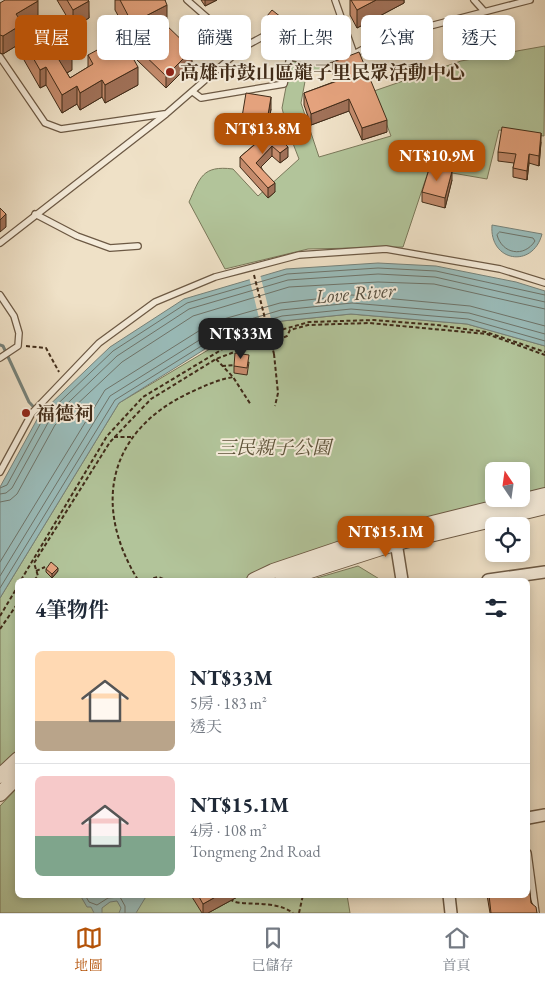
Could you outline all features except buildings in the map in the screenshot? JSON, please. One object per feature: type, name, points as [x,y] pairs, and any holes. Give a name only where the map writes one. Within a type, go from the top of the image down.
[{"type":"street","points":[[0,3],[4,0]]},
{"type":"street","points":[[258,578],[273,571],[545,494]]},
{"type":"street","points":[[287,578],[396,537],[545,507]]},
{"type":"street","points":[[396,537],[402,578]]},
{"type":"street","points":[[502,578],[545,572]]},
{"type":"street","points":[[0,776],[15,762]]},
{"type":"street","points":[[0,794],[15,779]]},
{"type":"street","points":[[530,818],[545,815]]},
{"type":"street","points":[[449,898],[451,913]]},
{"type":"lane","points":[[187,0],[204,15]]},
{"type":"lane","points":[[334,0],[354,54]]},
{"type":"lane","points":[[474,0],[484,11]]},
{"type":"lane","points":[[351,55],[384,38],[530,0]]},
{"type":"lane","points":[[0,57],[45,122],[61,129],[166,114]]},
{"type":"lane","points":[[0,243],[166,114],[229,60]]},
{"type":"lane","points":[[193,92],[201,98],[284,84],[289,60]]},
{"type":"lane","points":[[306,60],[317,62],[326,60]]},
{"type":"lane","points":[[35,214],[76,236],[110,248],[138,246]]},
{"type":"lane","points":[[0,472],[32,413],[100,343],[155,302],[214,277],[299,255],[386,249],[500,269],[545,284]]},
{"type":"lane","points":[[0,295],[14,316],[19,333],[18,346],[1,357]]},
{"type":"lane","points":[[530,868],[536,913]]},
{"type":"path","points":[[254,275],[274,354],[278,393],[275,406]]},
{"type":"path","points":[[22,578],[107,436],[123,416],[143,397],[162,384],[231,344],[309,322],[374,320],[486,332],[545,352]]},
{"type":"path","points":[[36,578],[38,576],[34,563],[114,437],[151,400],[216,359],[250,346],[258,348],[287,336],[290,330],[308,324],[369,323],[487,334],[545,355]]},
{"type":"path","points":[[18,346],[46,348],[64,379]]},
{"type":"path","points":[[216,359],[233,377],[251,405]]},
{"type":"path","points":[[222,366],[235,366]]},
{"type":"path","points":[[137,578],[119,544],[113,508],[116,472],[122,454],[144,422],[171,402],[221,379],[233,377]]},
{"type":"path","points":[[114,437],[132,437]]},
{"type":"path","points":[[36,571],[45,567]]},
{"type":"path","points":[[0,616],[15,591]]},
{"type":"path","points":[[0,629],[15,607]]},
{"type":"path","points":[[229,898],[232,902],[238,904],[262,902],[282,907],[293,913]]},
{"type":"path","points":[[299,913],[302,898]]},
{"type":"green space","points":[[545,46],[544,136],[499,130],[487,179],[429,169],[403,247],[308,249],[225,269],[189,202],[196,186],[208,171],[223,168],[233,169],[258,196],[299,159],[287,128],[282,108],[291,61],[320,64],[322,69],[306,76],[301,103],[319,157],[391,136],[374,91],[461,61],[515,60],[515,51]]},
{"type":"green space","name":"三民親子公園","points":[[351,314],[467,324],[545,346],[545,495],[530,499],[530,462],[485,462],[485,508],[500,508],[261,578],[15,578],[15,763],[0,778],[0,598],[119,403],[230,337],[282,321]]},
{"type":"green space","points":[[358,566],[378,578],[317,578]]},
{"type":"green space","points":[[15,790],[15,898],[348,898],[350,913],[0,913],[0,806]]},
{"type":"water","points":[[492,225],[542,234],[537,245],[530,253],[512,256],[504,253],[497,247],[493,237]]},
{"type":"water","name":"Love River","points":[[378,263],[436,266],[516,282],[545,291],[545,346],[467,324],[351,314],[282,321],[221,339],[119,403],[0,598],[0,487],[40,414],[110,347],[184,299],[286,269]]},
{"type":"water","points":[[82,898],[145,898],[136,913],[119,913],[121,908],[117,901],[110,902],[102,908],[102,913],[94,913],[91,907],[87,907]]},
{"type":"pier","points":[[260,274],[273,327],[262,330],[249,277]]},
{"type":"waterway","points":[[0,345],[3,346],[29,402],[42,416]]},
{"type":"place","name":"高雄市鼓山區龍子里民眾活動中心","points":[[170,72]]},
{"type":"place","name":"福德祠","points":[[26,413]]}]
